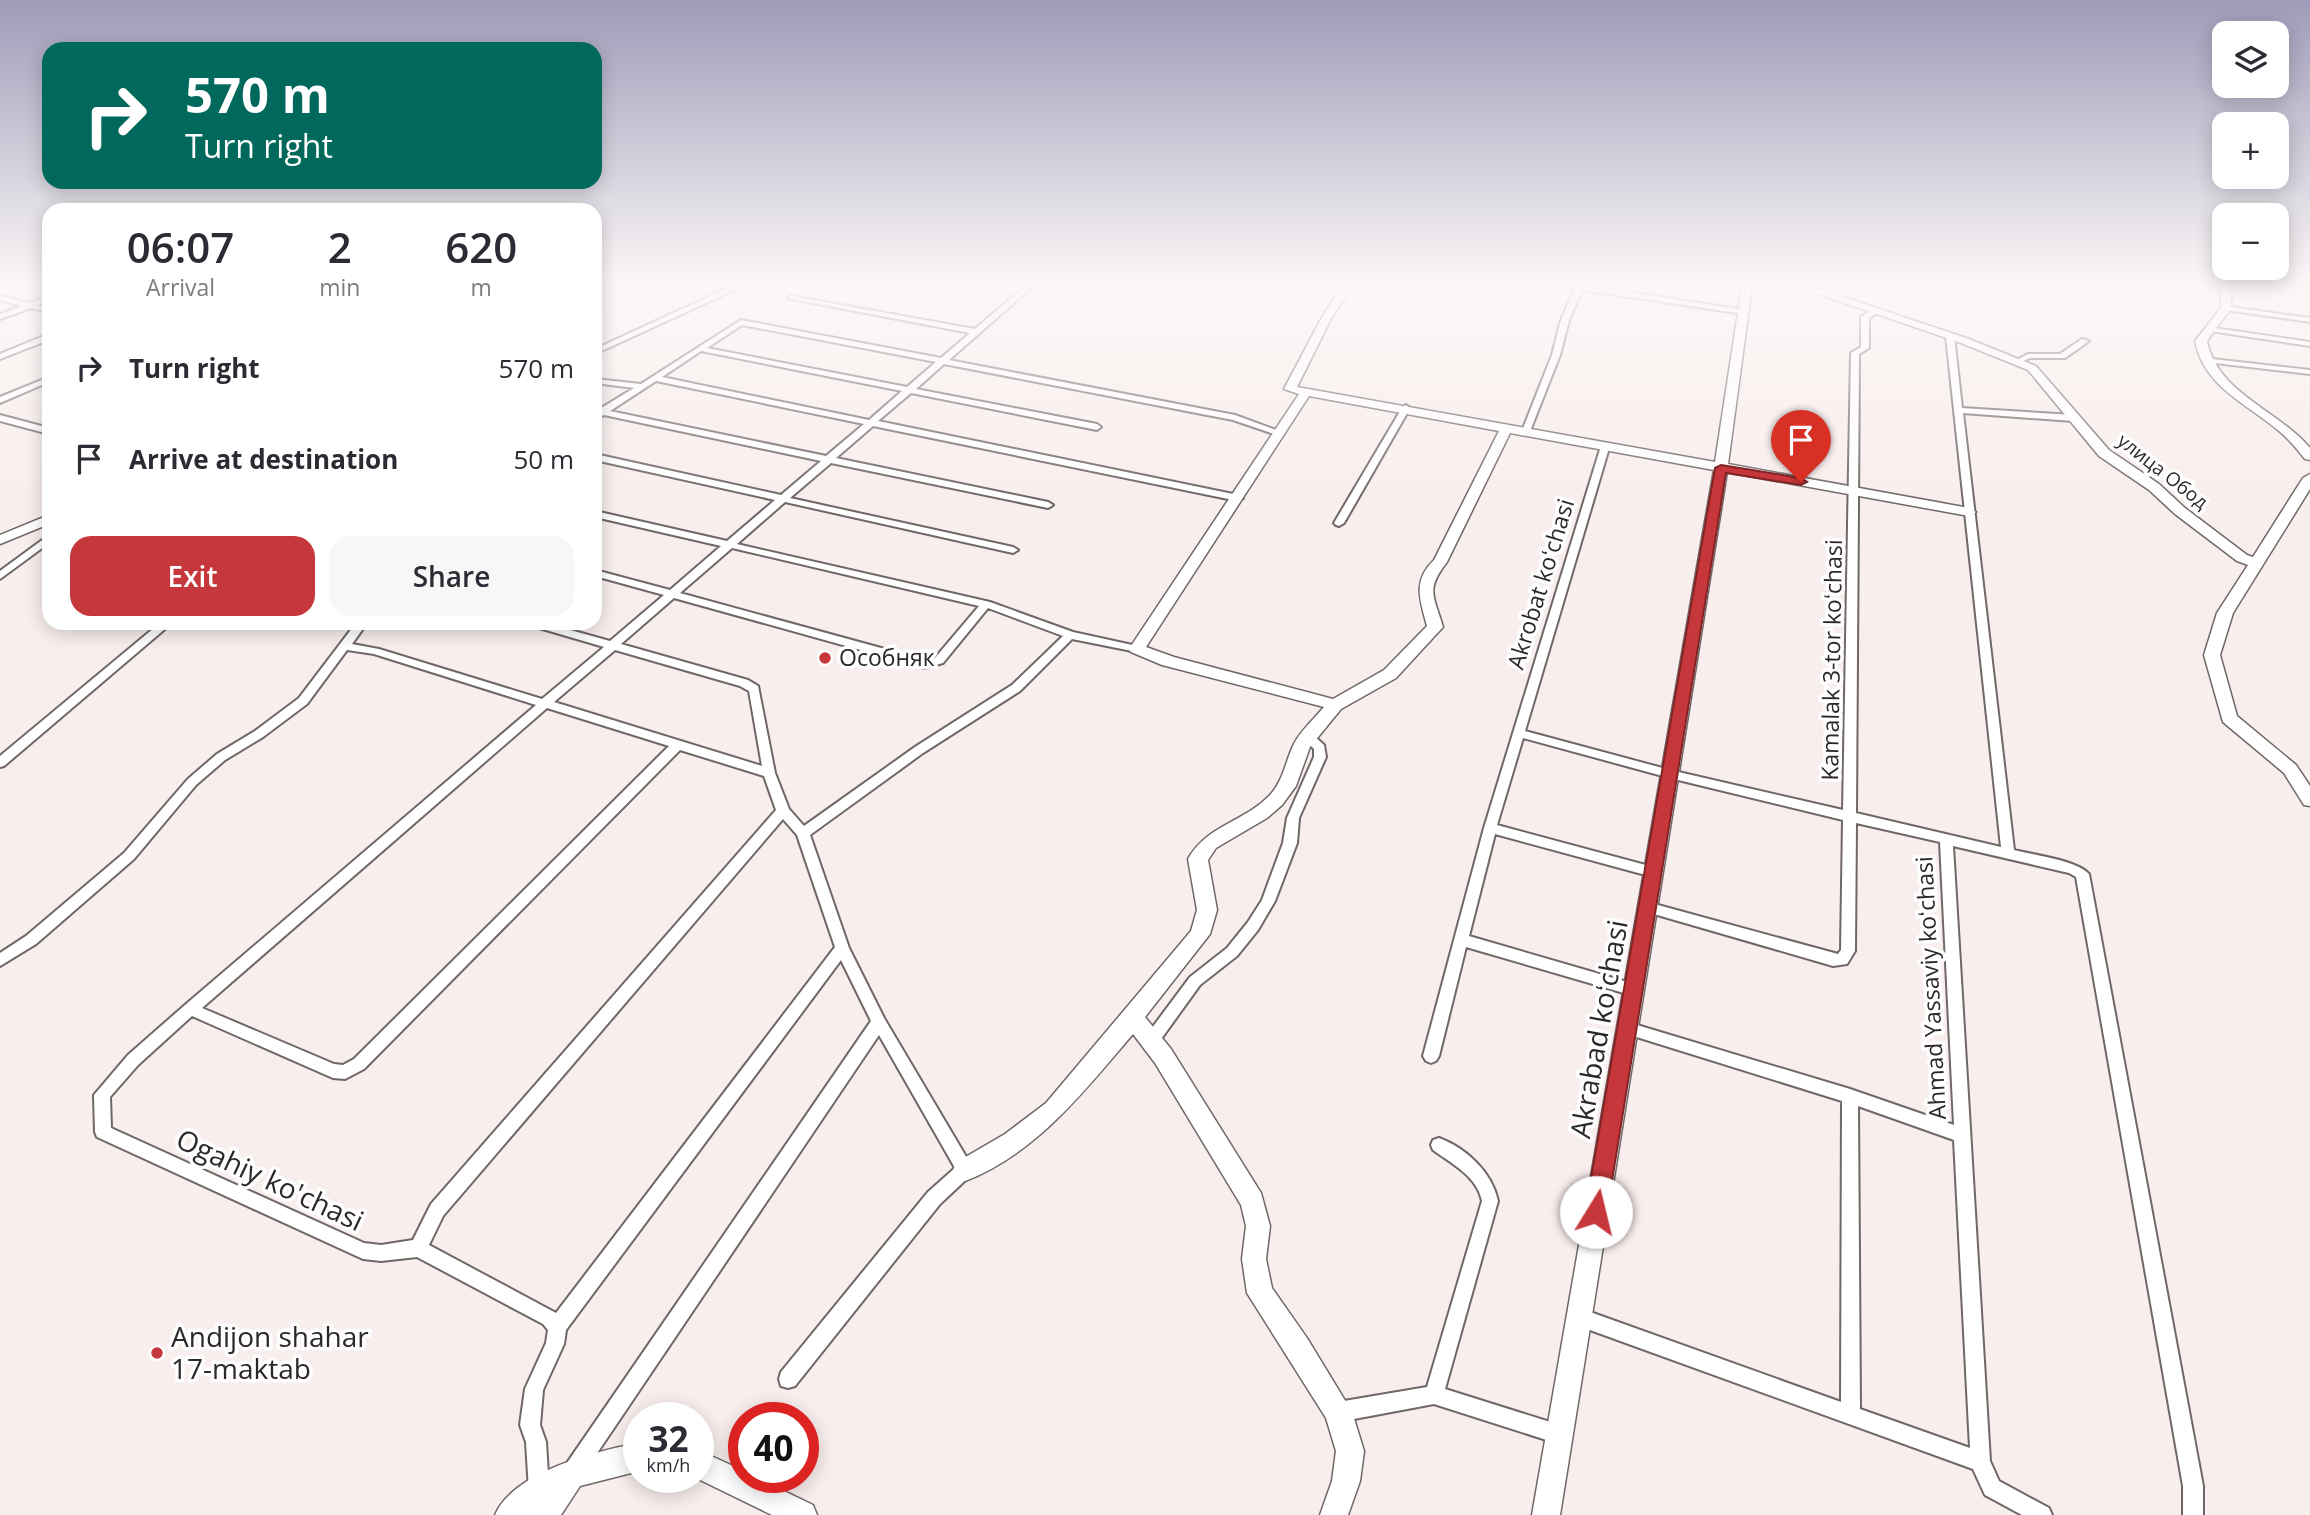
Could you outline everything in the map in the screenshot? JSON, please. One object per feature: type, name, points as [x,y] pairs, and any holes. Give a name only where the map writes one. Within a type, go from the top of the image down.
[{"type":"street","points":[[602,412],[689,357]]},
{"type":"street","points":[[739,357],[1097,427]]},
{"type":"street","points":[[926,357],[1235,418],[1280,433]]},
{"type":"street","points":[[678,744],[359,1065],[345,1072],[333,1071],[190,1009],[948,357]]},
{"type":"street","points":[[1307,357],[1290,389],[1969,512]]},
{"type":"street","points":[[1526,431],[1554,357]]},
{"type":"street","name":"Akrabad koʻchasi","points":[[1546,1515],[1737,357]]},
{"type":"street","name":"Kamalak 3-tor koʻchasi","points":[[1647,907],[1833,960],[1842,960],[1848,951],[1855,357]]},
{"type":"street","points":[[1952,357],[2008,855]]},
{"type":"street","name":"улица Обод","points":[[2007,357],[2032,368],[2104,453],[2154,487],[2180,511],[2242,558],[2256,562]]},
{"type":"street","points":[[2019,361],[2027,357]]},
{"type":"street","points":[[2204,357],[2213,372],[2242,399],[2282,426],[2310,456]]},
{"type":"street","points":[[2206,360],[2310,372]]},
{"type":"street","points":[[654,378],[1238,498]]},
{"type":"street","points":[[0,400],[42,382]]},
{"type":"street","points":[[602,382],[640,386]]},
{"type":"street","points":[[1137,649],[1306,393]]},
{"type":"street","points":[[1339,523],[1406,408]]},
{"type":"street","points":[[1958,410],[2073,418]]},
{"type":"street","points":[[602,416],[1048,505]]},
{"type":"street","points":[[0,418],[42,429]]},
{"type":"street","points":[[788,1379],[934,1198],[965,1170],[1013,1141],[1054,1110],[1200,934],[1207,910],[1198,859],[1209,843],[1261,813],[1276,800],[1287,786],[1302,745],[1335,705],[1390,674],[1435,627],[1424,587],[1427,573],[1440,562],[1507,427]]},
{"type":"street","name":"Akrobat koʻchasi","points":[[1431,1056],[1490,828],[1604,448]]},
{"type":"street","points":[[602,459],[1013,550]]},
{"type":"street","points":[[2310,478],[2225,613],[2212,655],[2229,718],[2290,769],[2310,800]]},
{"type":"street","points":[[602,516],[986,604],[1070,635],[1137,649],[1168,661],[1335,705]]},
{"type":"street","points":[[0,540],[42,523]]},
{"type":"street","points":[[0,576],[42,543]]},
{"type":"street","points":[[602,575],[933,664],[939,661],[986,604]]},
{"type":"street","points":[[0,763],[159,630]]},
{"type":"street","points":[[0,960],[31,940],[128,856],[192,782],[220,757],[259,734],[303,701],[357,630]]},
{"type":"street","points":[[559,630],[744,683],[754,689],[769,773],[783,811],[803,832],[842,948],[879,1022],[965,1170]]},
{"type":"street","points":[[803,832],[919,750],[1016,688],[1070,635]]},
{"type":"street","points":[[345,646],[375,651],[769,773]]},
{"type":"street","points":[[1519,733],[1670,774],[2072,869],[2082,874],[2193,1486],[2193,1515]]},
{"type":"street","points":[[1151,1041],[1195,981],[1232,953],[1268,901],[1290,844],[1293,818],[1320,757],[1321,748],[1309,738]]},
{"type":"street","points":[[557,1327],[550,1318],[418,1248],[437,1210],[783,811]]},
{"type":"street","points":[[1490,828],[1653,872]]},
{"type":"street","name":"Ahmad Yassaviy koʻchasi","points":[[1946,840],[1980,1462]]},
{"type":"street","points":[[1462,940],[1634,990]]},
{"type":"street","points":[[541,1503],[536,1442],[530,1425],[534,1390],[555,1344],[557,1327],[842,948]]},
{"type":"street","name":"Ogahiy ko'chasi","points":[[190,1009],[133,1060],[102,1095],[103,1132],[363,1251],[381,1253],[418,1248]]},
{"type":"street","points":[[1133,1018],[1151,1041],[1252,1201],[1258,1226],[1254,1259],[1260,1293],[1298,1347],[1338,1412],[1350,1451],[1346,1481],[1334,1515]]},
{"type":"street","points":[[509,1515],[514,1509],[541,1503],[569,1478],[879,1022]]},
{"type":"street","name":"Ahmad Yassaviy koʻchasi","points":[[1627,1028],[1850,1096],[1962,1135]]},
{"type":"street","points":[[1850,1096],[1850,1414]]},
{"type":"street","points":[[1434,1395],[1490,1201],[1489,1188],[1483,1179],[1439,1144]]},
{"type":"street","points":[[1579,1317],[1980,1462],[1992,1488],[2042,1515]]},
{"type":"street","points":[[1338,1412],[1434,1395],[1559,1434]]},
{"type":"street","points":[[569,1478],[601,1465],[623,1460]]},
{"type":"street","points":[[714,1472],[803,1515]]},
{"type":"place","name":"Особняк","points":[[825,658]]},
{"type":"place","name":"Andijon shahar 17-maktab","points":[[157,1353]]},
{"type":"route","points":[[1596,1212],[1721,468],[1801,482]]}]
